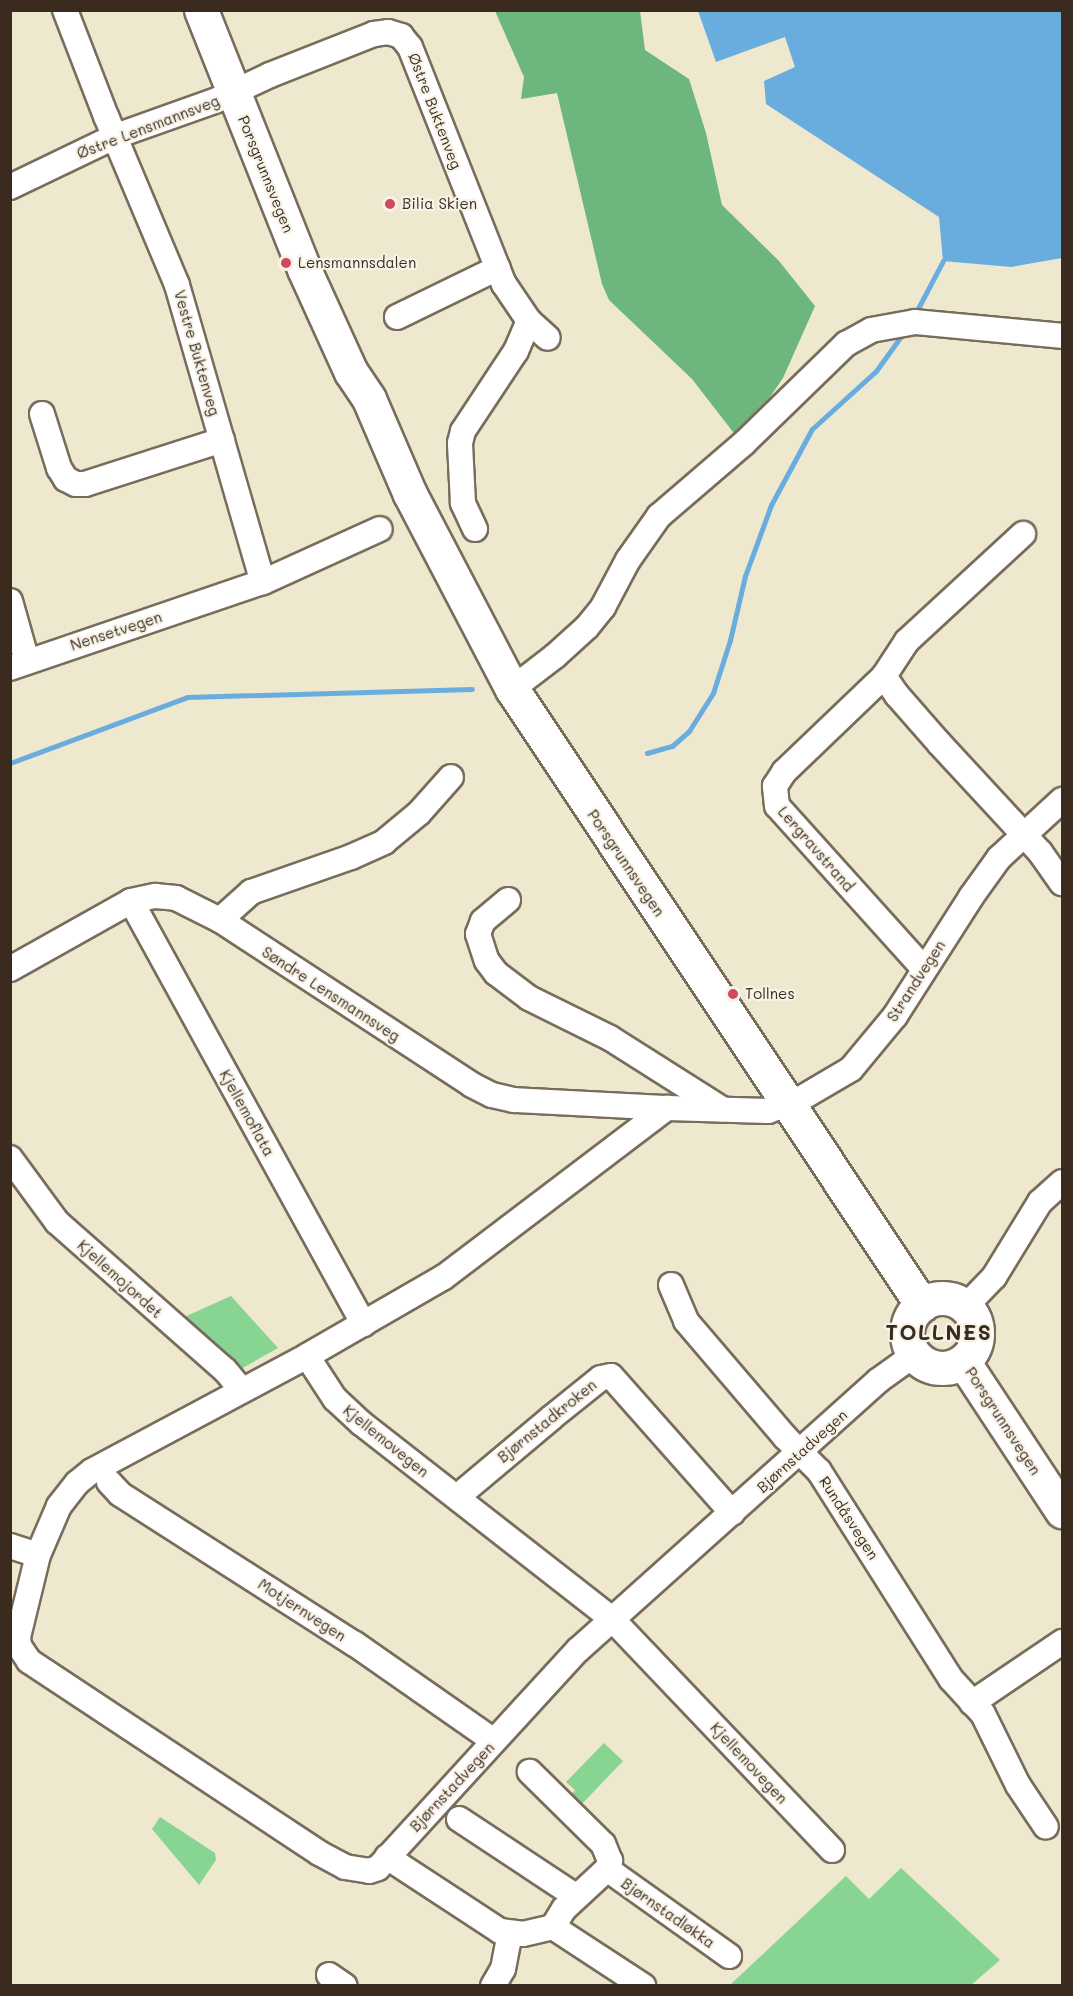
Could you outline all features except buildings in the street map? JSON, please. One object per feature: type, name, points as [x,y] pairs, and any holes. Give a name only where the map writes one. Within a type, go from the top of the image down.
[{"type":"highway","name":"Porsgrunnsvegen","points":[[201,10],[244,88]]},
{"type":"highway","name":"Porsgrunnsvegen","points":[[224,10],[244,88],[304,269],[351,372],[369,399],[410,494],[512,689],[922,1305]]},
{"type":"highway","points":[[914,1354],[907,1337],[907,1328],[910,1319],[922,1305],[939,1299],[957,1302],[965,1307]]},
{"type":"highway","name":"Porsgrunnsvegen","points":[[914,1354],[932,1367],[954,1366],[971,1354],[977,1334],[972,1315],[965,1307]]},
{"type":"highway","name":"Porsgrunnsvegen","points":[[963,1361],[1062,1512]]},
{"type":"street","name":"Vestre Buktenveg","points":[[65,10],[106,116],[177,285],[263,582]]},
{"type":"street","name":"Østre Buktenveg","points":[[244,88],[374,34],[388,33],[401,36],[410,47],[498,268],[516,305],[529,321],[548,338]]},
{"type":"street","name":"Østre Lensmannsveg","points":[[10,187],[116,136],[244,88]]},
{"type":"street","points":[[398,317],[498,268]]},
{"type":"street","points":[[475,529],[463,503],[460,443],[463,431],[516,351],[529,321]]},
{"type":"street","points":[[512,689],[555,656],[587,627],[603,607],[628,560],[659,516],[743,444],[846,344],[871,330],[915,322],[1062,336]]},
{"type":"street","points":[[42,414],[59,468],[66,478],[76,484],[86,484],[222,440]]},
{"type":"street","points":[[263,582],[380,529]]},
{"type":"street","name":"Lergravstrand","points":[[924,969],[777,806],[774,795],[775,786],[784,772],[884,676],[907,641],[1023,534]]},
{"type":"street","name":"Nensetvegen","points":[[10,601],[19,664],[263,582]]},
{"type":"street","points":[[884,676],[897,695],[1040,852],[1062,883]]},
{"type":"street","points":[[220,920],[251,892],[351,857],[384,842],[419,813],[451,777]]},
{"type":"street","name":"Strandvegen","points":[[788,1104],[851,1070],[895,1016],[999,858],[1022,834],[1062,800]]},
{"type":"street","name":"Søndre Lensmannsveg","points":[[10,969],[131,901],[155,896],[176,898],[220,920],[472,1085],[492,1095],[514,1100],[667,1108]]},
{"type":"street","points":[[508,900],[483,921],[478,934],[487,961],[496,973],[529,998],[610,1038],[723,1109]]},
{"type":"street","name":"Kjellemoflata","points":[[131,901],[364,1324]]},
{"type":"street","points":[[10,1546],[38,1555],[59,1506],[77,1483],[92,1471],[307,1356],[444,1277],[667,1108],[768,1111],[788,1104]]},
{"type":"street","name":"Kjellemojordet","points":[[10,1158],[57,1222],[225,1370],[242,1390]]},
{"type":"street","points":[[965,1307],[994,1277],[1040,1202],[1062,1182]]},
{"type":"street","name":"Rundåsvegen","points":[[671,1285],[686,1321],[778,1429],[802,1452],[831,1490],[951,1679],[983,1714],[995,1734],[1018,1785],[1046,1827]]},
{"type":"street","name":"Bjørnstadvegen","points":[[38,1555],[22,1609],[18,1637],[19,1646],[29,1661],[319,1853],[345,1867],[369,1871],[378,1868],[578,1650],[802,1452],[879,1380],[914,1354]]},
{"type":"street","name":"Kjellemovegen","points":[[307,1356],[335,1399],[352,1415],[612,1619],[832,1850]]},
{"type":"street","name":"Bjørnstadkroken","points":[[457,1497],[559,1411],[601,1378],[611,1376],[732,1513]]},
{"type":"street","name":"Motjernvegen","points":[[109,1482],[120,1494],[355,1644],[494,1741]]},
{"type":"street","points":[[972,1703],[1062,1642]]},
{"type":"street","name":"Bjørnstadløkka","points":[[530,1772],[603,1844],[610,1861],[607,1869],[557,1917],[553,1927]]},
{"type":"street","points":[[459,1819],[577,1897]]},
{"type":"street","points":[[387,1857],[485,1921],[510,1934],[553,1927],[643,1986]]},
{"type":"street","name":"Bjørnstadløkka","points":[[607,1869],[729,1956]]},
{"type":"street","points":[[493,1986],[503,1969],[510,1934]]},
{"type":"green space","points":[[495,11],[640,11],[645,50],[689,79],[706,133],[722,205],[779,261],[815,306],[783,378],[740,441],[692,379],[609,300],[602,284],[557,93],[521,99],[524,77]]},
{"type":"green space","points":[[231,1296],[278,1348],[241,1369],[182,1318]]},
{"type":"green space","points":[[604,1743],[623,1761],[579,1807],[569,1797],[575,1790],[566,1782]]},
{"type":"green space","points":[[160,1817],[215,1853],[216,1860],[199,1885],[152,1829]]},
{"type":"green space","points":[[901,1868],[1000,1960],[971,1985],[730,1985],[846,1876],[869,1899]]},
{"type":"water","points":[[698,11],[1062,11],[1062,258],[1011,267],[943,261],[939,217],[766,104],[764,81],[795,67],[785,37],[716,62]]},
{"type":"waterway","points":[[915,314],[943,261]]},
{"type":"waterway","points":[[647,753],[672,746],[689,731],[713,693],[730,640],[745,576],[771,505],[812,429],[876,371],[904,332]]},
{"type":"waterway","points":[[10,763],[187,697],[472,689]]},
{"type":"place","name":"Bilia Skien","points":[[390,204]]},
{"type":"place","name":"Lensmannsdalen","points":[[286,263]]},
{"type":"place","name":"Tollnes","points":[[733,994]]},
{"type":"district","name":"TOLLNES","points":[[939,1332]]}]
